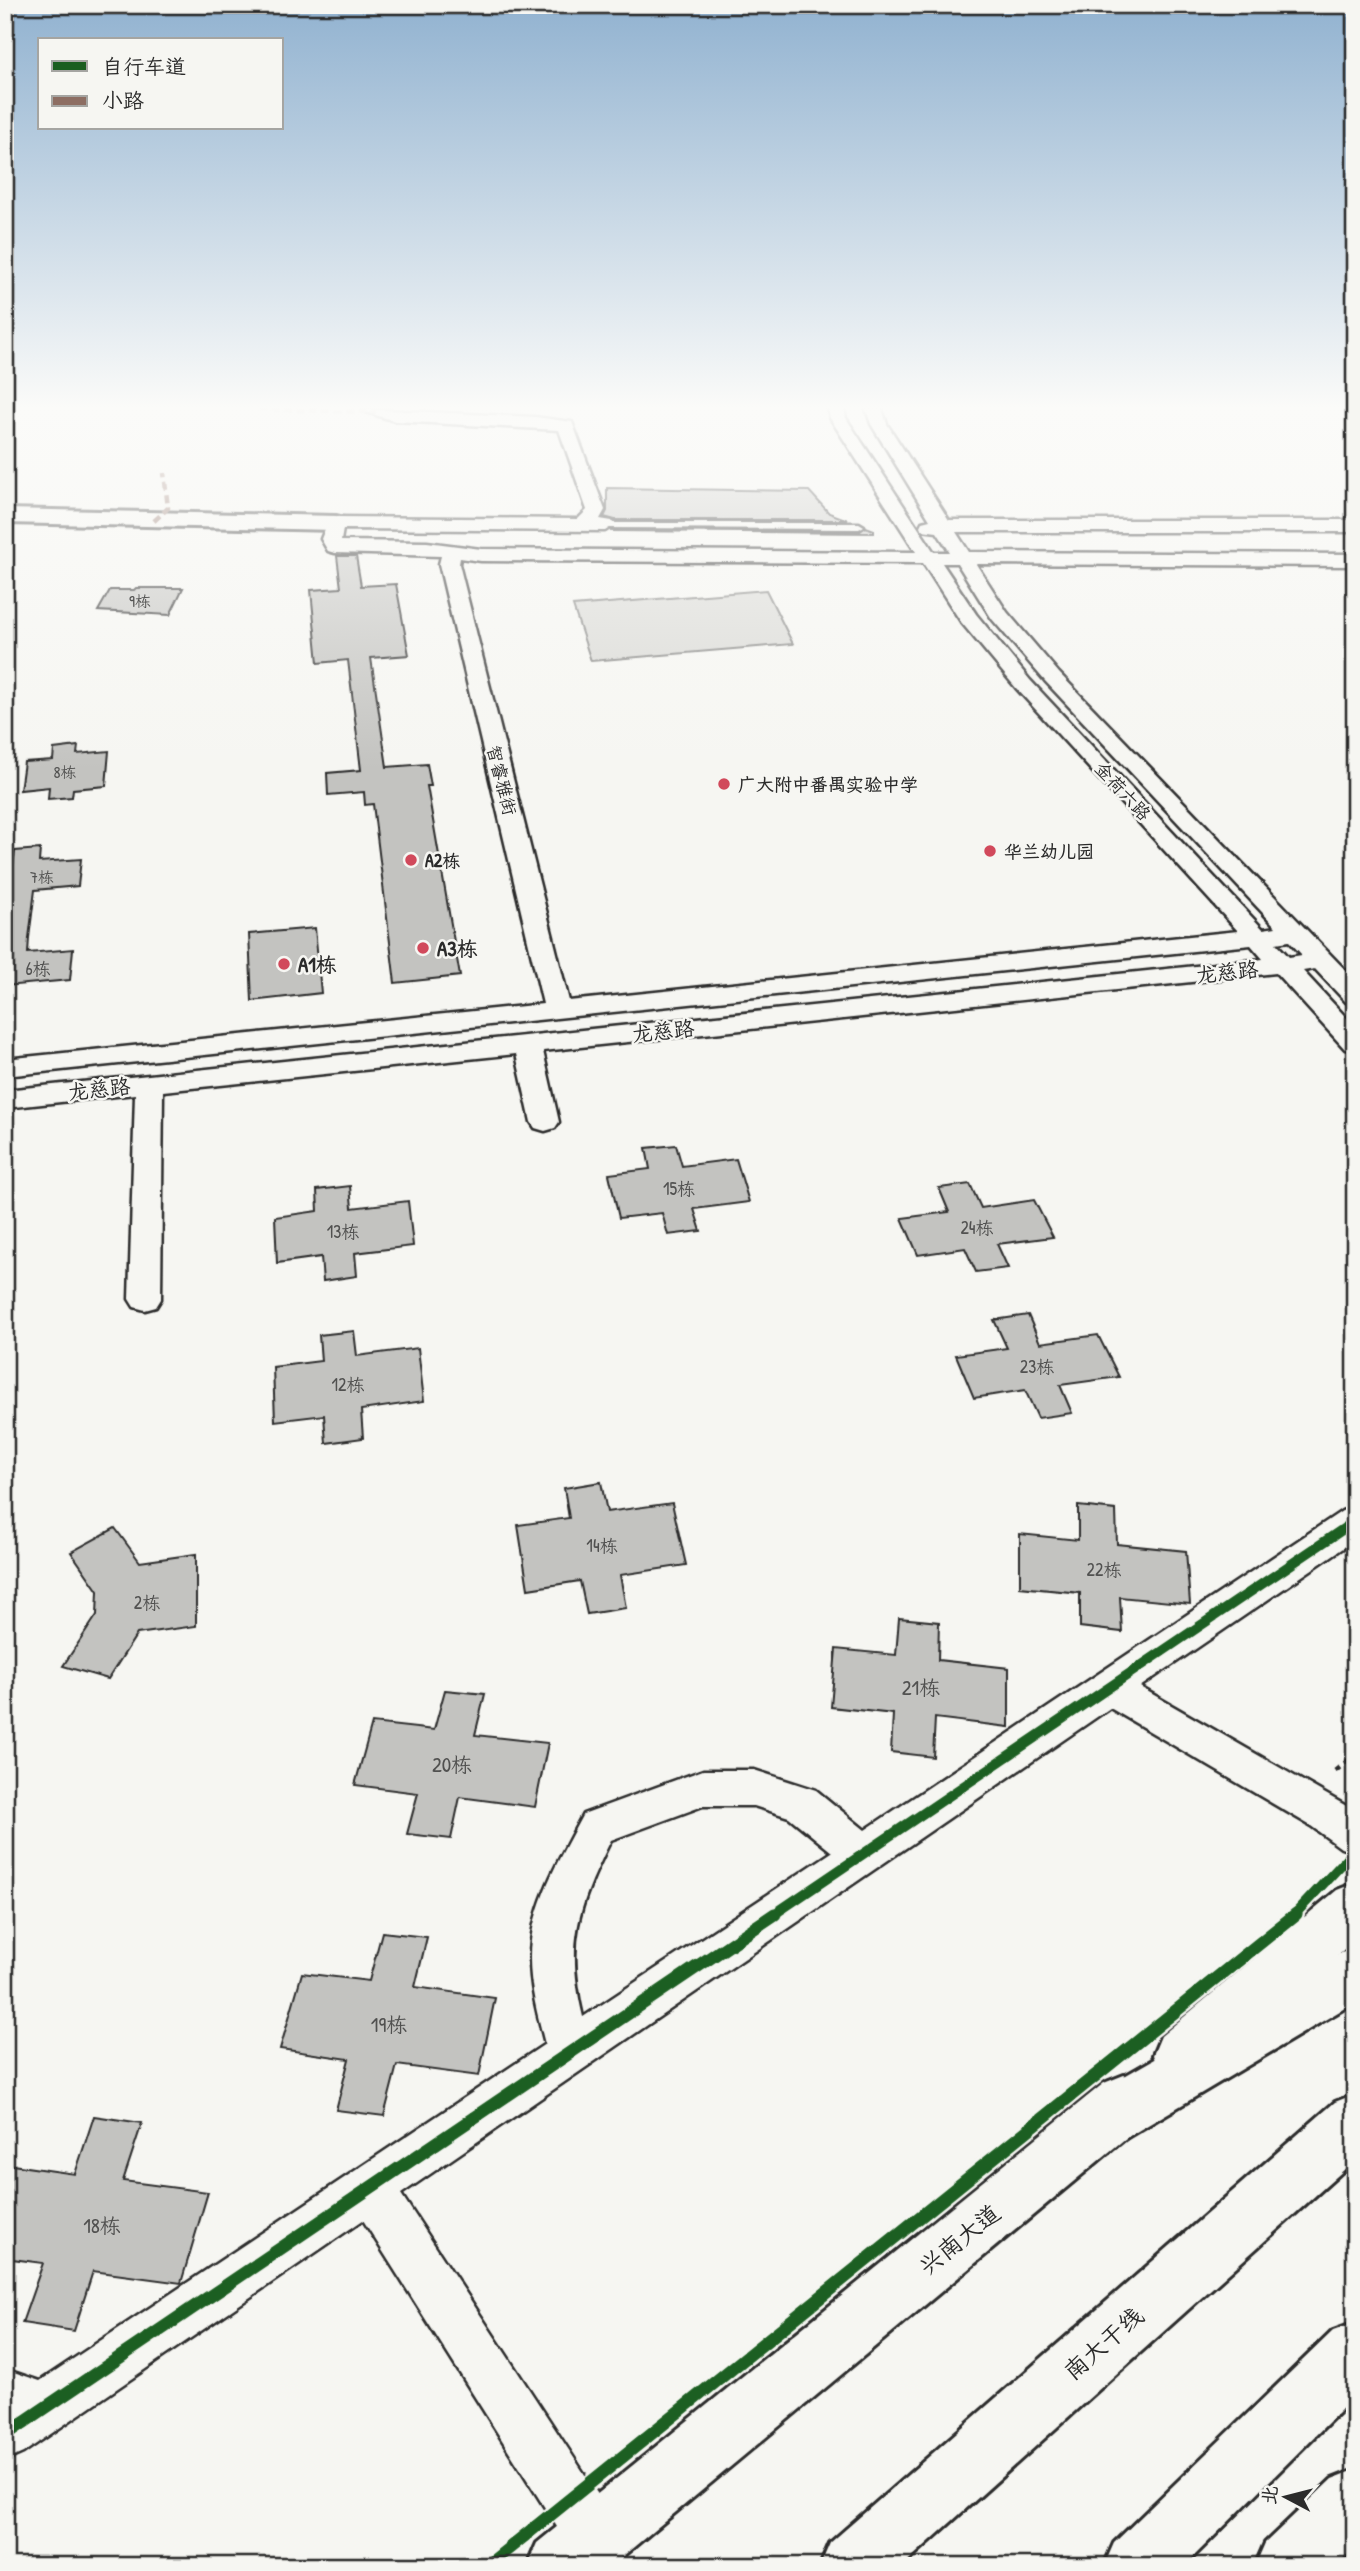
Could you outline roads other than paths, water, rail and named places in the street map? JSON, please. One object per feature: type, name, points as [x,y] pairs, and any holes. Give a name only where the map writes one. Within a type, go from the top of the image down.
[{"type":"main road","points":[[280,529],[344,532]]},
{"type":"main road","name":"兴南大道","points":[[577,2552],[1106,2118],[1355,1907]]},
{"type":"main road","points":[[1106,2118],[1355,1973]]},
{"type":"main road","name":"南大干线","points":[[853,2566],[1355,2122]]},
{"type":"main road","points":[[1137,2566],[1355,2353]]},
{"type":"main road","points":[[1288,2566],[1355,2502]]},
{"type":"street","points":[[344,532],[427,529]]},
{"type":"street","points":[[910,530],[1050,529]]},
{"type":"street","name":"金荷六路","points":[[910,530],[968,618],[1023,684],[1355,1043]]},
{"type":"street","points":[[946,530],[1355,534]]},
{"type":"street","name":"金荷六路","points":[[946,530],[999,615],[1052,677],[1355,996]]},
{"type":"street","points":[[344,532],[481,555],[963,556],[1355,553]]},
{"type":"street","points":[[344,532],[483,550],[927,556]]},
{"type":"street","name":"智睿雅街","points":[[452,551],[449,564],[558,1010]]},
{"type":"street","points":[[963,556],[1355,560]]},
{"type":"street","name":"龙慈路","points":[[5,1068],[1295,933]]},
{"type":"street","name":"龙慈路","points":[[5,1099],[1321,961]]},
{"type":"street","points":[[528,1045],[545,1122]]},
{"type":"street","points":[[145,1299],[149,1084]]},
{"type":"street","points":[[18,2413],[370,2188],[1355,1521]]},
{"type":"street","points":[[1111,1687],[1135,1704],[1325,1813],[1355,1835]]},
{"type":"street","points":[[570,2052],[561,2022],[551,1949],[569,1881],[597,1827],[703,1787],[754,1788],[802,1803],[864,1854]]},
{"type":"street","points":[[370,2188],[572,2498],[577,2552]]},
{"type":"place","name":"广大附中番禺实验中学","points":[[724,784]]},
{"type":"place","name":"华兰幼儿园","points":[[990,851]]},
{"type":"place","name":"A2栋","points":[[411,860]]},
{"type":"place","name":"A3栋","points":[[423,948]]},
{"type":"place","name":"A1栋","points":[[284,964]]}]
